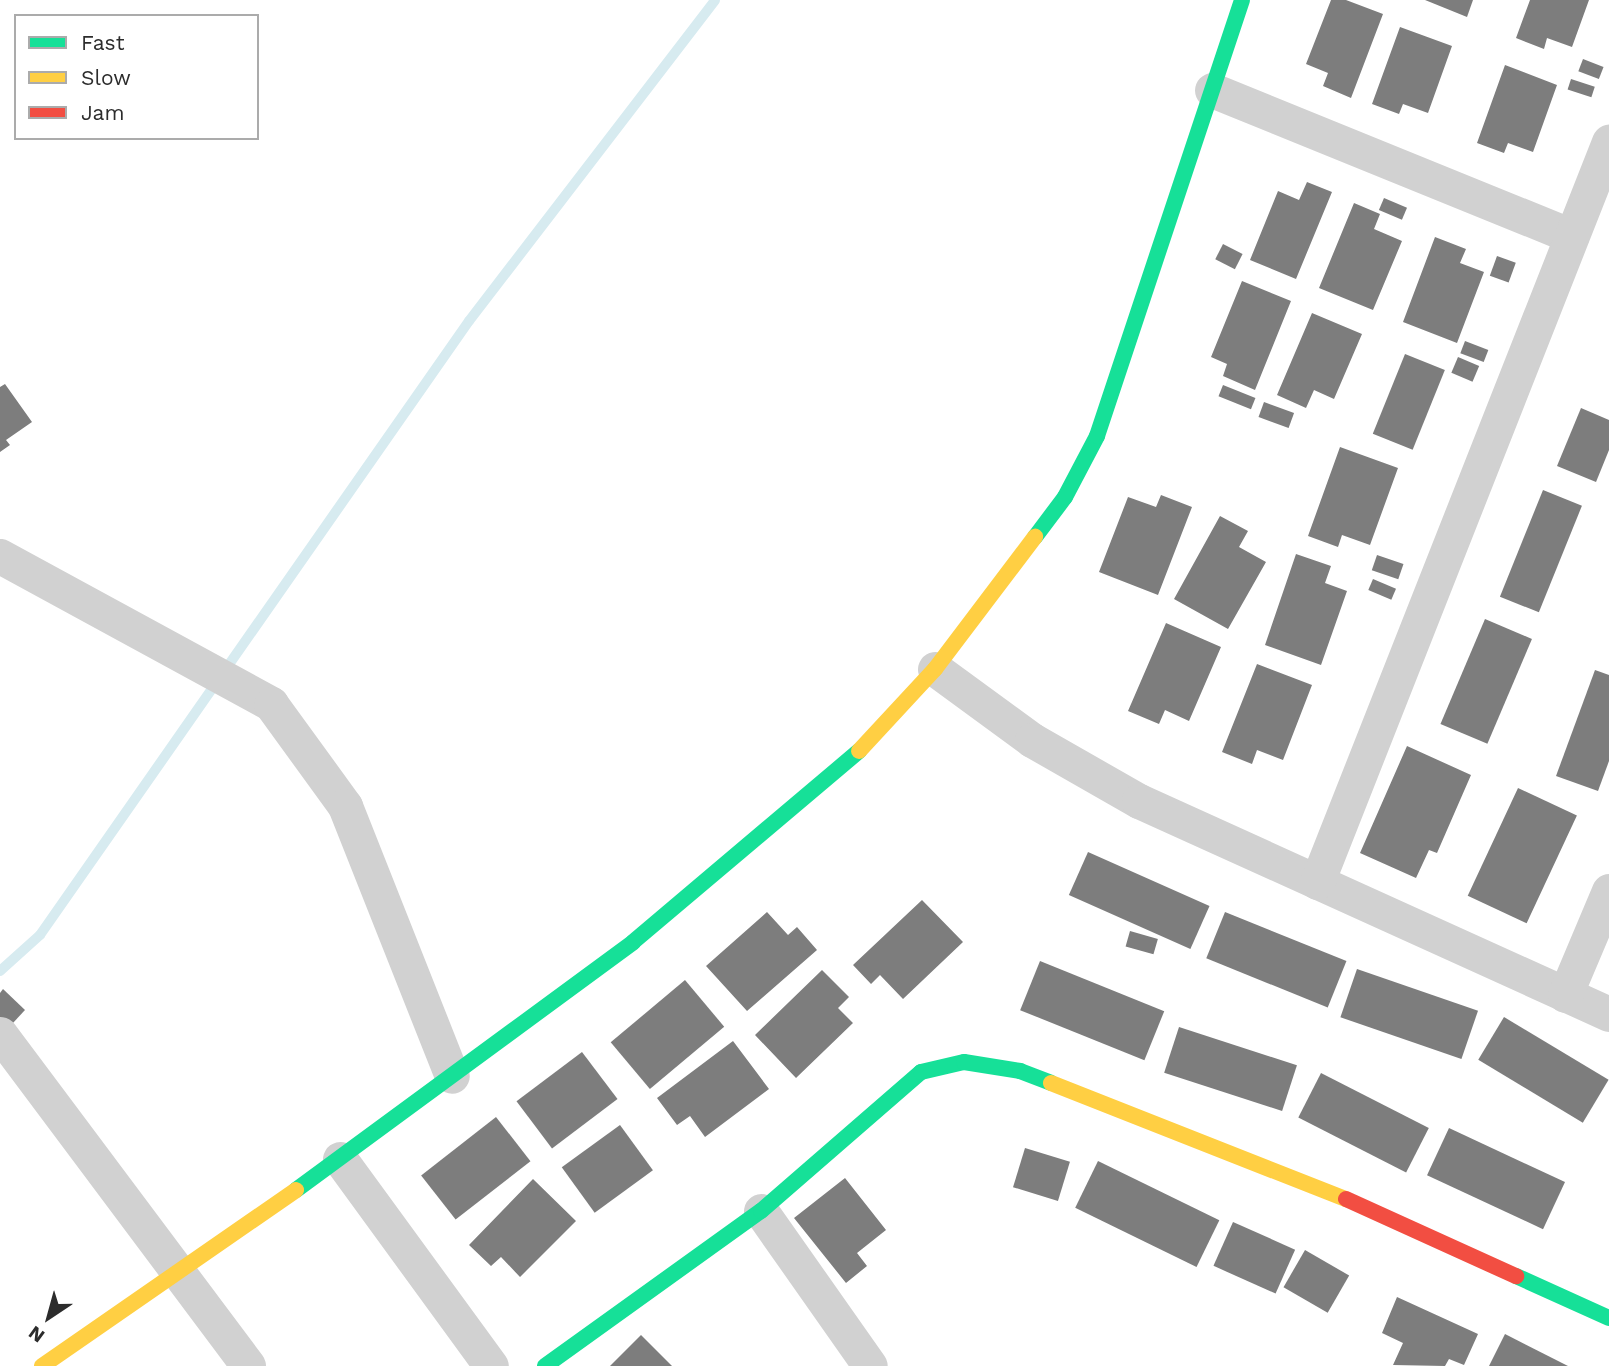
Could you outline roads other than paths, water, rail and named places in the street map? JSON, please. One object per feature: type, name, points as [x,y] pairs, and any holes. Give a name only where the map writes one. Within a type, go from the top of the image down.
[{"type":"street","points":[[42,1366],[340,1160],[633,942],[871,741],[935,669],[1065,498],[1097,436],[1242,0]]},
{"type":"street","points":[[1212,90],[1572,236]]},
{"type":"street","points":[[1317,882],[1609,142]]},
{"type":"street","points":[[0,556],[271,704],[345,806],[452,1076]]},
{"type":"street","points":[[935,669],[1032,740],[1103,781],[1317,882],[1609,1014]]},
{"type":"street","points":[[1565,995],[1609,891]]},
{"type":"street","points":[[1,1035],[248,1366]]},
{"type":"street","points":[[545,1366],[761,1211],[921,1072],[964,1062],[1020,1070],[1298,1178],[1609,1318]]},
{"type":"street","points":[[340,1160],[491,1366]]},
{"type":"street","points":[[761,1211],[870,1366]]},
{"type":"waterway","points":[[0,971],[40,935],[469,321],[715,0]]}]
